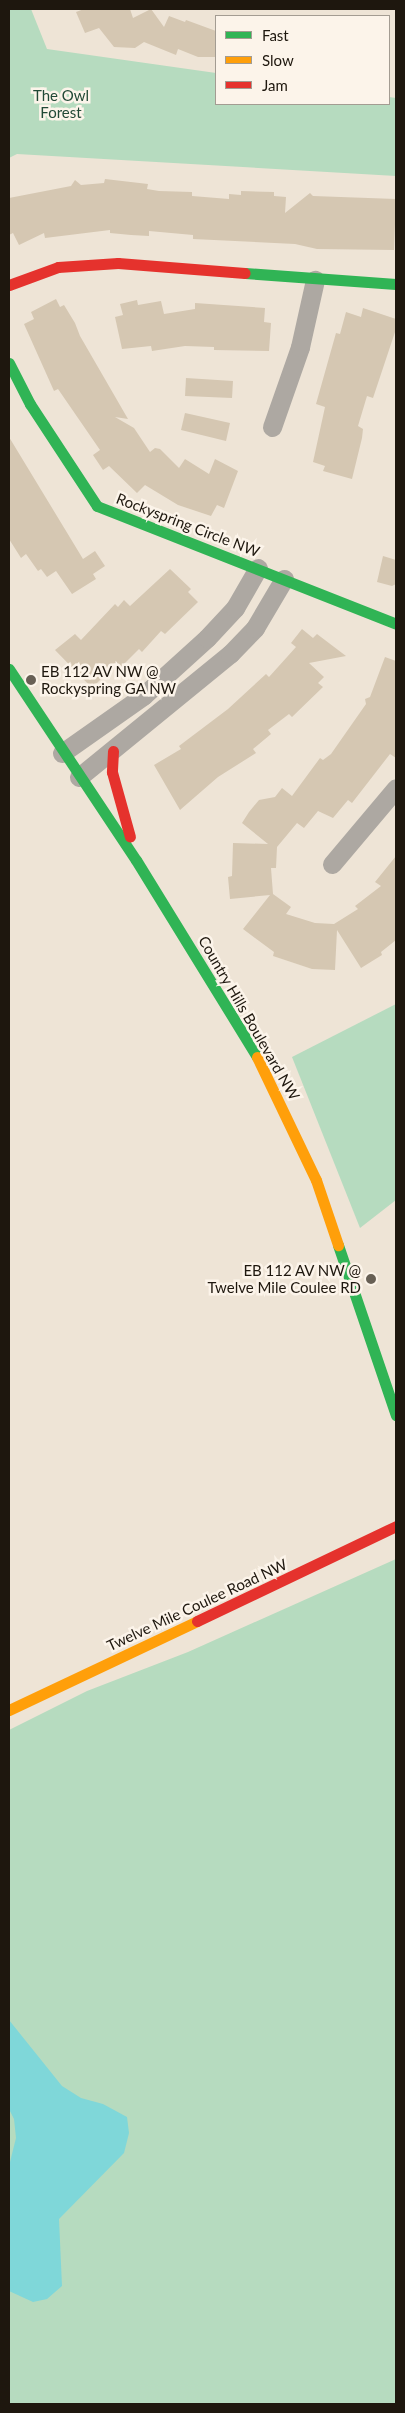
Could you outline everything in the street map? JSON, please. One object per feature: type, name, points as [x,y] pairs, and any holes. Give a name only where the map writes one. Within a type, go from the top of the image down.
[{"type":"street","points":[[9,285],[58,267],[118,263],[315,280],[396,284]]},
{"type":"street","points":[[272,427],[300,347],[315,280]]},
{"type":"street","name":"Rockyspring Circle NW","points":[[9,363],[30,404],[97,506],[396,624]]},
{"type":"street","points":[[62,753],[143,696],[207,638],[235,608],[258,568]]},
{"type":"street","points":[[79,777],[113,752],[230,654],[255,628],[284,580]]},
{"type":"street","name":"Country Hills Boulevard NW","points":[[9,670],[62,753],[136,860],[236,1021],[300,1141],[396,1415]]},
{"type":"street","points":[[113,752],[112,772],[136,860]]},
{"type":"street","points":[[332,864],[396,788]]},
{"type":"street","name":"Twelve Mile Coulee Road NW","points":[[9,1710],[396,1526]]},
{"type":"green space","name":"The Owl Forest","points":[[9,9],[31,9],[47,49],[215,73],[215,105],[390,105],[390,97],[396,98],[396,176],[17,154],[9,158]]},
{"type":"green space","points":[[396,1004],[396,1200],[360,1228],[292,1057]]},
{"type":"green space","points":[[396,1559],[396,2404],[9,2404],[9,1730],[87,1691],[188,1652]]},
{"type":"water","points":[[9,2020],[62,2086],[81,2098],[103,2104],[127,2117],[129,2133],[124,2153],[59,2219],[62,2286],[47,2299],[33,2302],[9,2291],[9,2166],[16,2138],[14,2119],[9,2109]]},
{"type":"building","points":[[84,9],[130,9],[133,18],[151,9],[164,27],[169,16],[185,22],[186,20],[215,31],[215,57],[198,57],[178,49],[176,55],[144,42],[135,48],[114,47],[99,28],[85,33],[76,12]]},
{"type":"building","points":[[105,179],[148,184],[147,189],[159,191],[192,192],[192,196],[229,199],[229,194],[241,195],[241,191],[274,192],[274,196],[286,197],[285,213],[310,193],[313,196],[396,199],[394,250],[317,249],[295,244],[193,239],[193,235],[149,231],[149,236],[131,235],[110,233],[110,230],[45,238],[44,233],[19,245],[13,233],[9,235],[9,198],[71,186],[75,180],[81,185],[104,183]]},
{"type":"building","points":[[56,299],[60,307],[64,305],[75,323],[80,336],[128,419],[115,417],[134,428],[150,452],[155,448],[160,449],[179,468],[185,459],[209,474],[215,459],[238,471],[224,508],[217,505],[211,516],[178,505],[145,485],[137,493],[109,466],[103,470],[93,455],[100,450],[58,389],[54,391],[24,324],[34,319],[31,312]]},
{"type":"building","points":[[137,300],[138,305],[161,301],[164,314],[195,309],[195,303],[265,308],[264,322],[271,323],[269,351],[214,350],[214,347],[185,346],[152,351],[151,346],[122,349],[115,317],[123,315],[120,304]]},
{"type":"building","points":[[363,308],[396,319],[396,329],[373,398],[367,396],[358,426],[363,429],[362,438],[352,479],[323,471],[325,466],[313,462],[325,407],[316,404],[336,333],[340,334],[346,312],[361,317]]},
{"type":"building","points":[[186,378],[233,381],[232,398],[185,396]]},
{"type":"building","points":[[185,413],[230,423],[226,441],[181,430]]},
{"type":"building","points":[[9,437],[83,559],[95,551],[105,566],[93,574],[96,579],[72,594],[56,571],[47,577],[41,569],[38,571],[26,554],[21,558],[9,539]]},
{"type":"building","points":[[383,556],[396,560],[396,584],[392,586],[377,582]]},
{"type":"building","points":[[170,569],[191,589],[188,592],[198,602],[165,634],[161,631],[142,652],[139,649],[119,669],[115,665],[92,688],[55,650],[75,634],[81,640],[115,604],[118,607],[124,600],[130,606]]},
{"type":"building","points":[[302,629],[313,638],[317,634],[346,656],[309,663],[324,677],[318,683],[323,687],[292,717],[289,714],[268,730],[271,734],[253,749],[256,753],[218,777],[180,810],[154,765],[181,749],[179,746],[228,709],[266,674],[269,677],[296,647],[291,643]]},
{"type":"building","points":[[385,657],[396,661],[396,758],[390,754],[352,803],[348,800],[333,818],[318,811],[304,828],[297,823],[277,847],[276,868],[271,868],[273,894],[291,907],[286,914],[315,923],[334,924],[358,909],[355,906],[381,886],[375,882],[396,856],[396,940],[381,952],[382,955],[361,968],[337,930],[335,970],[312,969],[273,956],[274,952],[243,929],[270,895],[230,899],[228,877],[232,876],[233,843],[268,844],[242,823],[259,800],[275,797],[282,788],[292,796],[320,758],[323,760],[331,754],[366,704],[365,699],[370,697]]},
{"type":"traffic: fast","points":[[245,273],[396,284]]},
{"type":"traffic: fast","points":[[9,363],[30,404],[97,506],[396,624]]},
{"type":"traffic: fast","points":[[9,669],[136,860],[257,1057]]},
{"type":"traffic: fast","points":[[338,1245],[396,1415]]},
{"type":"traffic: slow","points":[[257,1057],[316,1180],[338,1245]]},
{"type":"traffic: slow","points":[[9,1710],[197,1621]]},
{"type":"traffic: jam","points":[[9,285],[58,267],[118,263],[245,273]]},
{"type":"traffic: jam","points":[[113,751],[112,772],[130,837]]},
{"type":"traffic: jam","points":[[197,1621],[396,1526]]},
{"type":"place","name":"EB 112 AV NW @ Rockyspring GA NW","points":[[31,680]]},
{"type":"place","name":"EB 112 AV NW @ Twelve Mile Coulee RD","points":[[371,1279]]}]
